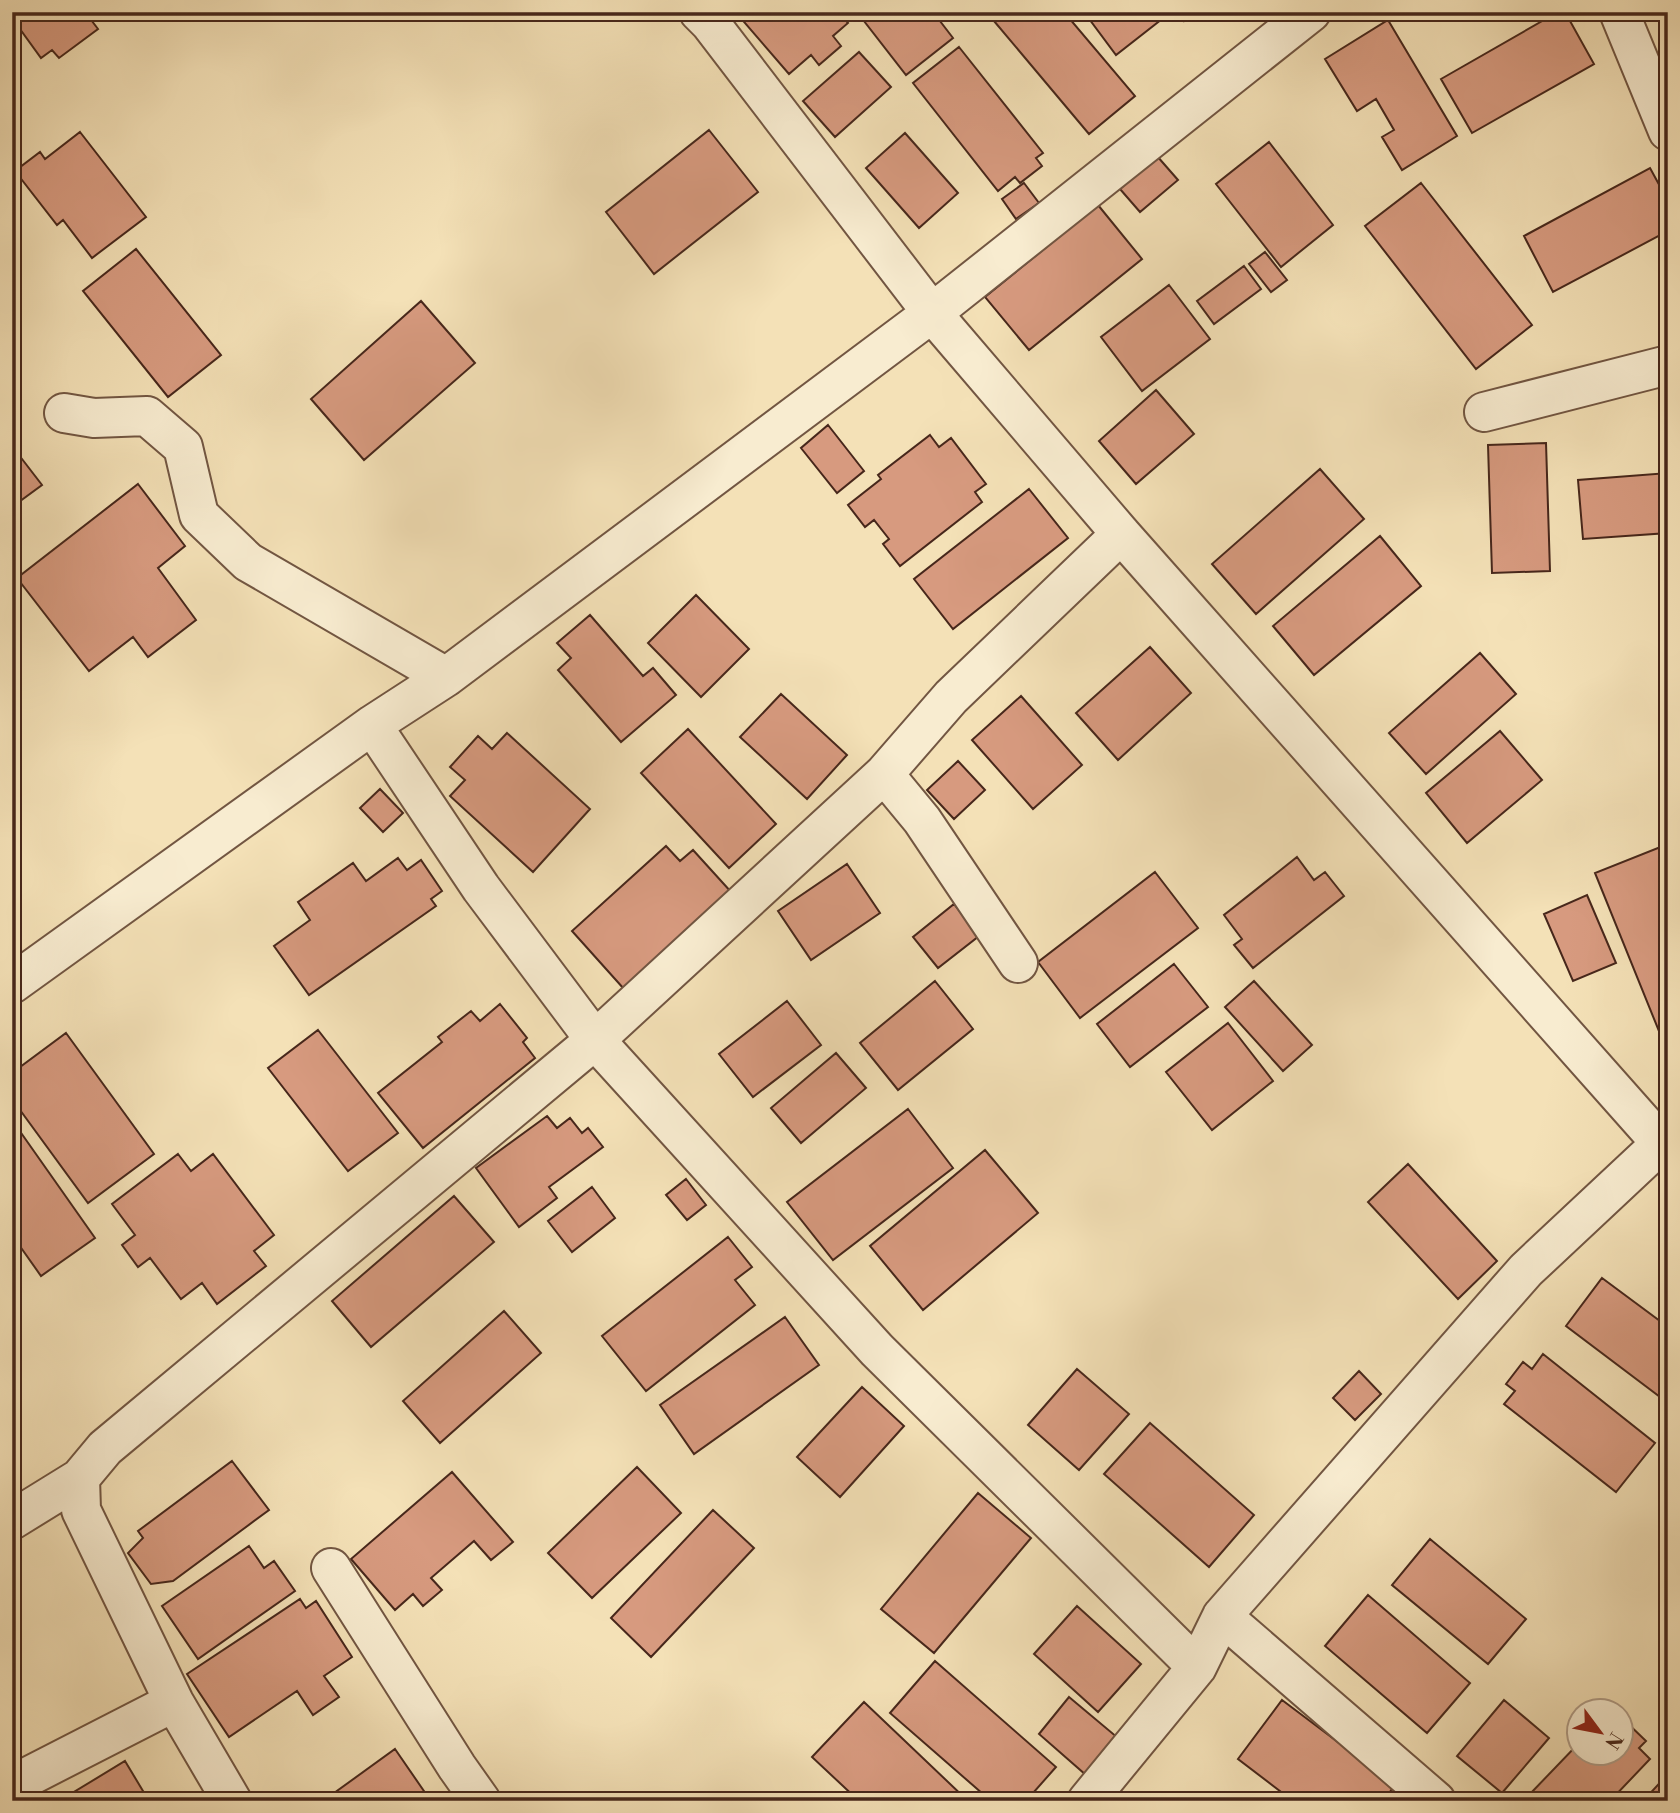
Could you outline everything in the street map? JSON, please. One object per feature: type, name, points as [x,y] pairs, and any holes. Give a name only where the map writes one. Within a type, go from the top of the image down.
[{"type":"street","points":[[12,984],[372,725],[446,677],[932,313],[1311,12]]},
{"type":"street","points":[[1619,12],[1668,131]]},
{"type":"street","points":[[710,16],[932,313],[1121,534],[1665,1140],[1526,1270],[1222,1616],[1197,1667],[1087,1801]]},
{"type":"street","points":[[1484,412],[1668,365]]},
{"type":"street","points":[[64,413],[94,418],[147,416],[183,447],[199,515],[248,562],[446,677]]},
{"type":"street","points":[[12,1520],[80,1478],[105,1448],[595,1040],[884,775],[951,697],[1121,534]]},
{"type":"street","points":[[372,725],[481,888],[595,1040],[877,1350],[1197,1667]]},
{"type":"street","points":[[884,775],[922,820],[1018,962]]},
{"type":"street","points":[[80,1478],[81,1510],[174,1702],[232,1801]]},
{"type":"street","points":[[331,1567],[481,1801]]},
{"type":"street","points":[[1222,1616],[1436,1801]]},
{"type":"street","points":[[12,1784],[174,1702]]},
{"type":"building","points":[[12,12],[85,12],[98,29],[59,58],[52,50],[41,58],[12,18]]},
{"type":"building","points":[[742,12],[839,12],[848,23],[833,36],[841,46],[819,65],[811,55],[789,74],[738,15]]},
{"type":"building","points":[[857,12],[933,12],[953,38],[906,75]]},
{"type":"building","points":[[969,12],[984,12],[975,20]]},
{"type":"building","points":[[1004,12],[1064,12],[1135,96],[1089,134],[994,21]]},
{"type":"building","points":[[1084,12],[1171,12],[1116,55]]},
{"type":"building","points":[[1178,12],[1195,12],[1184,21]]},
{"type":"building","points":[[1558,12],[1565,12],[1594,64],[1472,133],[1441,79]]},
{"type":"building","points":[[1388,20],[1457,136],[1402,170],[1382,137],[1394,130],[1376,99],[1357,111],[1325,59]]},
{"type":"building","points":[[959,47],[1043,153],[1036,158],[1042,166],[1020,183],[1015,177],[998,191],[913,83]]},
{"type":"building","points":[[859,52],[891,87],[835,137],[803,101]]},
{"type":"building","points":[[709,130],[758,192],[654,274],[606,212]]},
{"type":"building","points":[[80,132],[146,217],[92,258],[63,220],[57,225],[15,171],[40,152],[45,159]]},
{"type":"building","points":[[905,133],[958,193],[919,228],[866,168]]},
{"type":"building","points":[[1269,142],[1333,225],[1281,267],[1216,184]]},
{"type":"building","points":[[1157,156],[1178,180],[1140,212],[1120,189]]},
{"type":"building","points":[[1650,168],[1668,201],[1668,231],[1553,292],[1524,236]]},
{"type":"building","points":[[1024,183],[1039,203],[1016,219],[1002,199]]},
{"type":"building","points":[[1421,183],[1532,325],[1476,369],[1365,226]]},
{"type":"building","points":[[1098,205],[1142,259],[1029,350],[985,297]]},
{"type":"building","points":[[136,249],[221,355],[168,397],[83,291]]},
{"type":"building","points":[[1265,252],[1287,280],[1271,292],[1249,264]]},
{"type":"building","points":[[1244,266],[1261,289],[1214,324],[1197,301]]},
{"type":"building","points":[[1169,285],[1210,339],[1142,391],[1101,337]]},
{"type":"building","points":[[421,301],[475,363],[364,460],[311,399]]},
{"type":"building","points":[[1156,390],[1194,434],[1136,484],[1099,441]]},
{"type":"building","points":[[828,425],[864,471],[837,493],[801,448]]},
{"type":"building","points":[[930,435],[939,447],[951,438],[986,484],[975,492],[982,502],[900,566],[883,544],[889,539],[874,520],[865,527],[848,505],[881,479],[878,475]]},
{"type":"building","points":[[1546,443],[1550,571],[1492,573],[1488,445]]},
{"type":"building","points":[[12,446],[42,485],[12,507]]},
{"type":"building","points":[[1320,469],[1364,519],[1256,614],[1212,564]]},
{"type":"building","points":[[1668,473],[1668,533],[1583,539],[1578,480]]},
{"type":"building","points":[[138,484],[185,546],[158,568],[196,620],[148,657],[133,637],[89,671],[17,578]]},
{"type":"building","points":[[1029,489],[1068,538],[953,629],[914,579]]},
{"type":"building","points":[[1380,536],[1421,586],[1314,675],[1273,626]]},
{"type":"building","points":[[696,595],[749,649],[701,697],[648,643]]},
{"type":"building","points":[[590,615],[643,676],[653,668],[676,695],[621,742],[558,670],[571,658],[557,643]]},
{"type":"building","points":[[1150,647],[1191,693],[1118,760],[1076,713]]},
{"type":"building","points":[[1480,653],[1516,694],[1426,774],[1389,733]]},
{"type":"building","points":[[781,694],[847,755],[807,799],[740,737]]},
{"type":"building","points":[[1021,696],[1082,765],[1033,809],[972,740]]},
{"type":"building","points":[[688,729],[776,824],[729,868],[641,773]]},
{"type":"building","points":[[1500,731],[1542,780],[1467,843],[1426,793]]},
{"type":"building","points":[[507,733],[590,809],[533,872],[450,796],[465,780],[450,767],[478,736],[492,749]]},
{"type":"building","points":[[958,761],[985,790],[954,819],[927,790]]},
{"type":"building","points":[[380,789],[403,813],[383,832],[360,808]]},
{"type":"building","points":[[1668,844],[1668,1045],[1665,1046],[1595,873]]},
{"type":"building","points":[[666,846],[680,861],[693,850],[732,893],[624,989],[572,931]]},
{"type":"building","points":[[1297,857],[1314,880],[1325,872],[1344,896],[1253,968],[1234,945],[1242,939],[1224,915]]},
{"type":"building","points":[[398,858],[407,870],[421,860],[442,891],[431,899],[436,906],[309,995],[274,946],[310,920],[298,902],[353,863],[366,881]]},
{"type":"building","points":[[847,864],[880,913],[811,960],[778,911]]},
{"type":"building","points":[[1155,872],[1198,928],[1080,1018],[1038,962]]},
{"type":"building","points":[[1587,895],[1616,963],[1573,981],[1544,914]]},
{"type":"building","points":[[954,904],[979,936],[938,968],[913,937]]},
{"type":"building","points":[[1174,964],[1208,1007],[1130,1067],[1097,1024]]},
{"type":"building","points":[[935,981],[973,1029],[898,1090],[860,1043]]},
{"type":"building","points":[[1254,981],[1312,1045],[1283,1071],[1225,1007]]},
{"type":"building","points":[[787,1001],[821,1045],[753,1097],[719,1054]]},
{"type":"building","points":[[500,1004],[527,1038],[523,1042],[535,1058],[423,1148],[378,1093],[442,1042],[438,1037],[471,1011],[480,1021]]},
{"type":"building","points":[[1228,1023],[1273,1081],[1212,1130],[1166,1072]]},
{"type":"building","points":[[318,1030],[398,1133],[348,1171],[268,1068]]},
{"type":"building","points":[[66,1033],[154,1154],[88,1203],[12,1099],[12,1073]]},
{"type":"building","points":[[836,1053],[866,1088],[801,1143],[771,1108]]},
{"type":"building","points":[[908,1109],[953,1168],[833,1260],[787,1202]]},
{"type":"building","points":[[547,1116],[557,1128],[570,1118],[582,1133],[588,1128],[603,1147],[549,1187],[557,1198],[519,1227],[476,1168]]},
{"type":"building","points":[[12,1120],[95,1238],[41,1276],[12,1235]]},
{"type":"building","points":[[985,1150],[1038,1213],[923,1310],[870,1246]]},
{"type":"building","points":[[178,1154],[191,1171],[213,1154],[274,1235],[254,1251],[266,1266],[217,1304],[202,1283],[181,1299],[150,1258],[138,1267],[122,1245],[135,1235],[112,1204]]},
{"type":"building","points":[[1408,1164],[1497,1261],[1458,1299],[1368,1202]]},
{"type":"building","points":[[686,1179],[706,1205],[687,1220],[666,1195]]},
{"type":"building","points":[[592,1187],[615,1218],[572,1252],[548,1221]]},
{"type":"building","points":[[454,1196],[494,1242],[371,1347],[332,1301]]},
{"type":"building","points":[[728,1237],[752,1267],[735,1280],[755,1305],[646,1391],[602,1336]]},
{"type":"building","points":[[1602,1278],[1668,1327],[1668,1403],[1566,1326]]},
{"type":"building","points":[[504,1311],[541,1353],[440,1443],[403,1401]]},
{"type":"building","points":[[785,1317],[819,1365],[694,1454],[660,1405]]},
{"type":"building","points":[[1543,1354],[1655,1443],[1616,1492],[1504,1404],[1515,1391],[1506,1384],[1523,1362],[1532,1369]]},
{"type":"building","points":[[1077,1369],[1129,1414],[1079,1470],[1028,1425]]},
{"type":"building","points":[[1359,1371],[1381,1394],[1355,1420],[1333,1398]]},
{"type":"building","points":[[862,1387],[904,1426],[840,1497],[797,1457]]},
{"type":"building","points":[[1150,1423],[1254,1515],[1209,1567],[1104,1474]]},
{"type":"building","points":[[232,1461],[269,1510],[173,1581],[151,1584],[128,1553],[143,1538],[138,1531]]},
{"type":"building","points":[[637,1467],[681,1513],[592,1598],[548,1553]]},
{"type":"building","points":[[1668,1469],[1668,1486],[1660,1481]]},
{"type":"building","points":[[452,1472],[513,1542],[491,1560],[474,1541],[431,1578],[442,1590],[423,1606],[413,1594],[395,1610],[351,1559]]},
{"type":"building","points":[[978,1493],[1031,1538],[934,1653],[881,1609]]},
{"type":"building","points":[[713,1510],[754,1548],[651,1657],[611,1618]]},
{"type":"building","points":[[1430,1539],[1526,1619],[1488,1664],[1392,1585]]},
{"type":"building","points":[[249,1546],[264,1568],[274,1561],[295,1591],[198,1659],[162,1606]]},
{"type":"building","points":[[1368,1595],[1470,1683],[1427,1733],[1325,1646]]},
{"type":"building","points":[[300,1599],[306,1608],[316,1601],[352,1657],[324,1676],[339,1697],[313,1715],[297,1691],[229,1737],[187,1674]]},
{"type":"building","points":[[1077,1606],[1141,1664],[1098,1712],[1034,1654]]},
{"type":"building","points":[[935,1661],[1056,1767],[1026,1801],[991,1801],[890,1713]]},
{"type":"building","points":[[1069,1697],[1118,1738],[1086,1775],[1039,1734]]},
{"type":"building","points":[[1282,1700],[1395,1785],[1383,1801],[1293,1801],[1238,1759]]},
{"type":"building","points":[[1504,1700],[1549,1738],[1502,1793],[1457,1756]]},
{"type":"building","points":[[864,1702],[968,1801],[859,1801],[812,1757]]},
{"type":"building","points":[[1634,1729],[1646,1741],[1639,1748],[1650,1759],[1610,1801],[1536,1801],[1529,1795],[1564,1759],[1564,1768],[1634,1768]]},
{"type":"building","points":[[395,1749],[426,1794],[417,1801],[323,1801]]},
{"type":"building","points":[[125,1761],[149,1801],[59,1801]]},
{"type":"building","points":[[1668,1774],[1668,1801],[1643,1801]]}]
